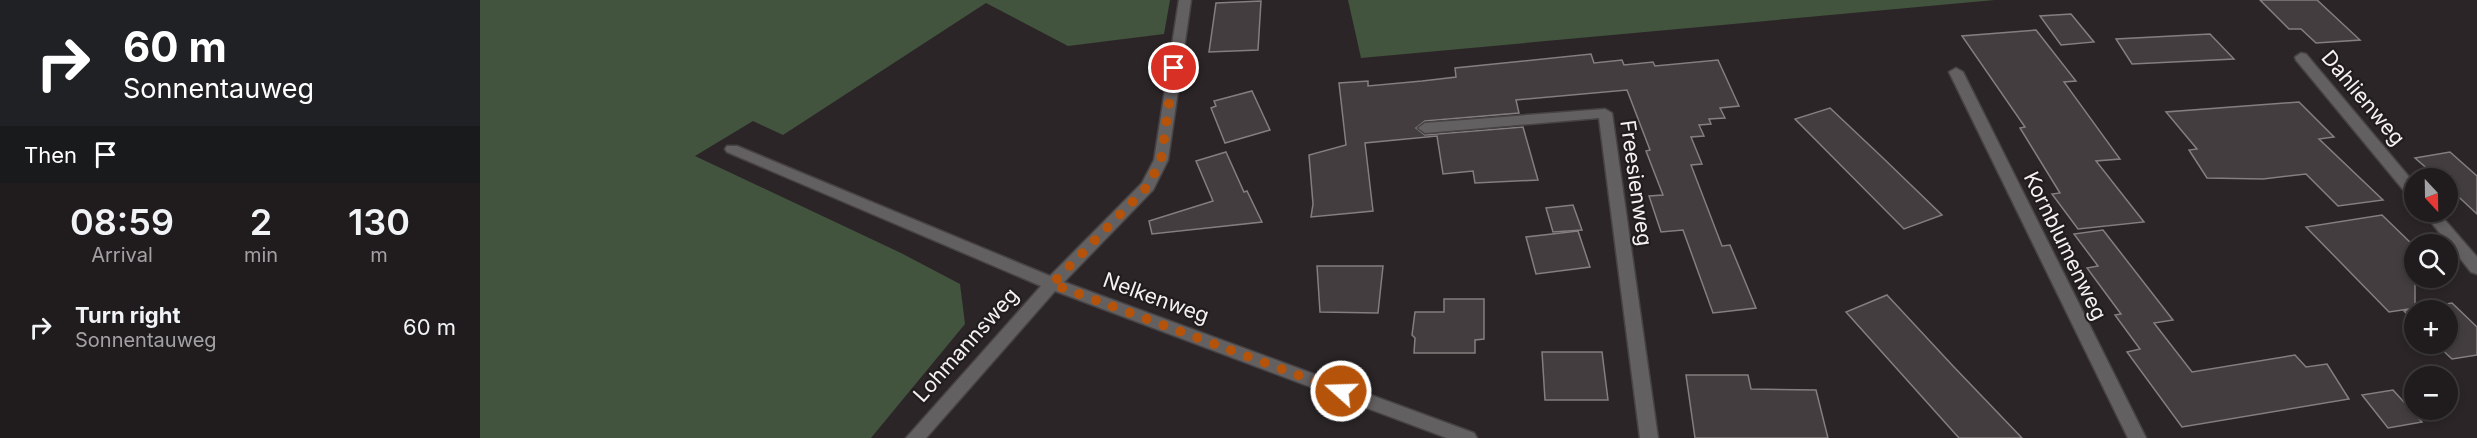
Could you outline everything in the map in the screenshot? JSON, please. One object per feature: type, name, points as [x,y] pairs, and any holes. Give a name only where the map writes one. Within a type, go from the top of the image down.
[{"type":"street","name":"Lohmannsweg","points":[[915,438],[1052,284],[1148,186],[1161,160],[1185,0]]},
{"type":"street","name":"Dahlienweg","points":[[2301,57],[2404,181]]},
{"type":"street","name":"Kornblumenweg","points":[[1956,72],[2137,438]]},
{"type":"street","name":"Freesienweg","points":[[1425,128],[1605,113],[1648,438]]},
{"type":"street","name":"Nelkenweg","points":[[732,148],[1052,284],[1468,438]]},
{"type":"street","points":[[2438,222],[2477,268]]},
{"type":"green space","points":[[480,0],[1170,0],[1164,34],[1068,46],[986,3],[783,135],[753,121],[695,156],[901,253],[960,284],[965,324],[871,438],[480,438]]},
{"type":"green space","points":[[1348,0],[1995,0],[1361,58]]},
{"type":"building","points":[[2260,0],[2317,0],[2360,40],[2316,43],[2301,29],[2289,29]]},
{"type":"building","points":[[1261,1],[1258,50],[1209,52],[1216,3]]},
{"type":"building","points":[[2071,14],[2094,42],[2061,45],[2040,16]]},
{"type":"building","points":[[2036,30],[2076,81],[2064,82],[2120,159],[2096,161],[2144,222],[2078,229],[2052,194],[2060,193],[2020,128],[2025,127],[1962,36]]},
{"type":"building","points":[[2210,34],[2234,59],[2132,64],[2116,39]]},
{"type":"building","points":[[1591,54],[1594,63],[1622,60],[1624,65],[1653,62],[1655,66],[1718,60],[1739,106],[1720,108],[1725,118],[1709,119],[1711,124],[1699,125],[1704,136],[1691,137],[1702,164],[1691,165],[1722,246],[1730,245],[1756,308],[1713,313],[1683,230],[1661,232],[1649,196],[1663,195],[1646,151],[1650,150],[1627,90],[1516,100],[1519,113],[1425,121],[1416,128],[1425,135],[1523,127],[1538,180],[1475,183],[1473,171],[1443,174],[1437,136],[1365,143],[1373,211],[1311,217],[1313,204],[1309,155],[1346,145],[1339,83],[1368,81],[1368,86],[1422,81],[1456,77],[1455,68]]},
{"type":"building","points":[[1252,91],[1270,130],[1225,143],[1211,108],[1216,106],[1214,101]]},
{"type":"building","points":[[2299,102],[2334,137],[2319,139],[2383,200],[2338,206],[2306,174],[2263,179],[2207,178],[2189,150],[2197,149],[2166,112]]},
{"type":"building","points":[[1830,108],[1942,215],[1904,229],[1795,119]]},
{"type":"building","points":[[1226,152],[1244,192],[1247,191],[1262,222],[1152,234],[1149,221],[1213,201],[1196,161]]},
{"type":"building","points":[[2450,152],[2477,176],[2477,214],[2458,196],[2458,168],[2426,168],[2415,158]]},
{"type":"building","points":[[1573,205],[1582,230],[1553,232],[1546,208]]},
{"type":"building","points":[[2382,215],[2404,236],[2404,288],[2415,288],[2415,300],[2404,300],[2404,310],[2389,312],[2306,227]]},
{"type":"building","points":[[2103,230],[2173,320],[2154,323],[2192,372],[2295,355],[2306,367],[2327,364],[2349,399],[2182,427],[2127,352],[2140,349],[2115,315],[2121,314],[2087,268],[2098,266],[2074,234]]},
{"type":"building","points":[[1578,231],[1590,267],[1536,274],[1526,237]]},
{"type":"building","points":[[1317,266],[1383,266],[1378,313],[1320,312]]},
{"type":"building","points":[[1887,295],[2022,438],[1959,438],[1846,312]]},
{"type":"building","points":[[1444,299],[1484,299],[1484,339],[1475,340],[1475,353],[1414,353],[1415,338],[1412,335],[1415,312],[1444,312]]},
{"type":"building","points":[[2458,309],[2477,327],[2477,355],[2452,359],[2447,354],[2458,354]]},
{"type":"building","points":[[1542,352],[1602,352],[1608,400],[1545,400]]},
{"type":"building","points":[[1686,375],[1748,375],[1751,389],[1816,390],[1828,438],[1695,438]]},
{"type":"building","points":[[2393,390],[2404,402],[2404,420],[2422,422],[2388,428],[2362,395]]},
{"type":"route","points":[[1174,68],[1161,160],[1148,186],[1052,284],[1341,391]]}]
